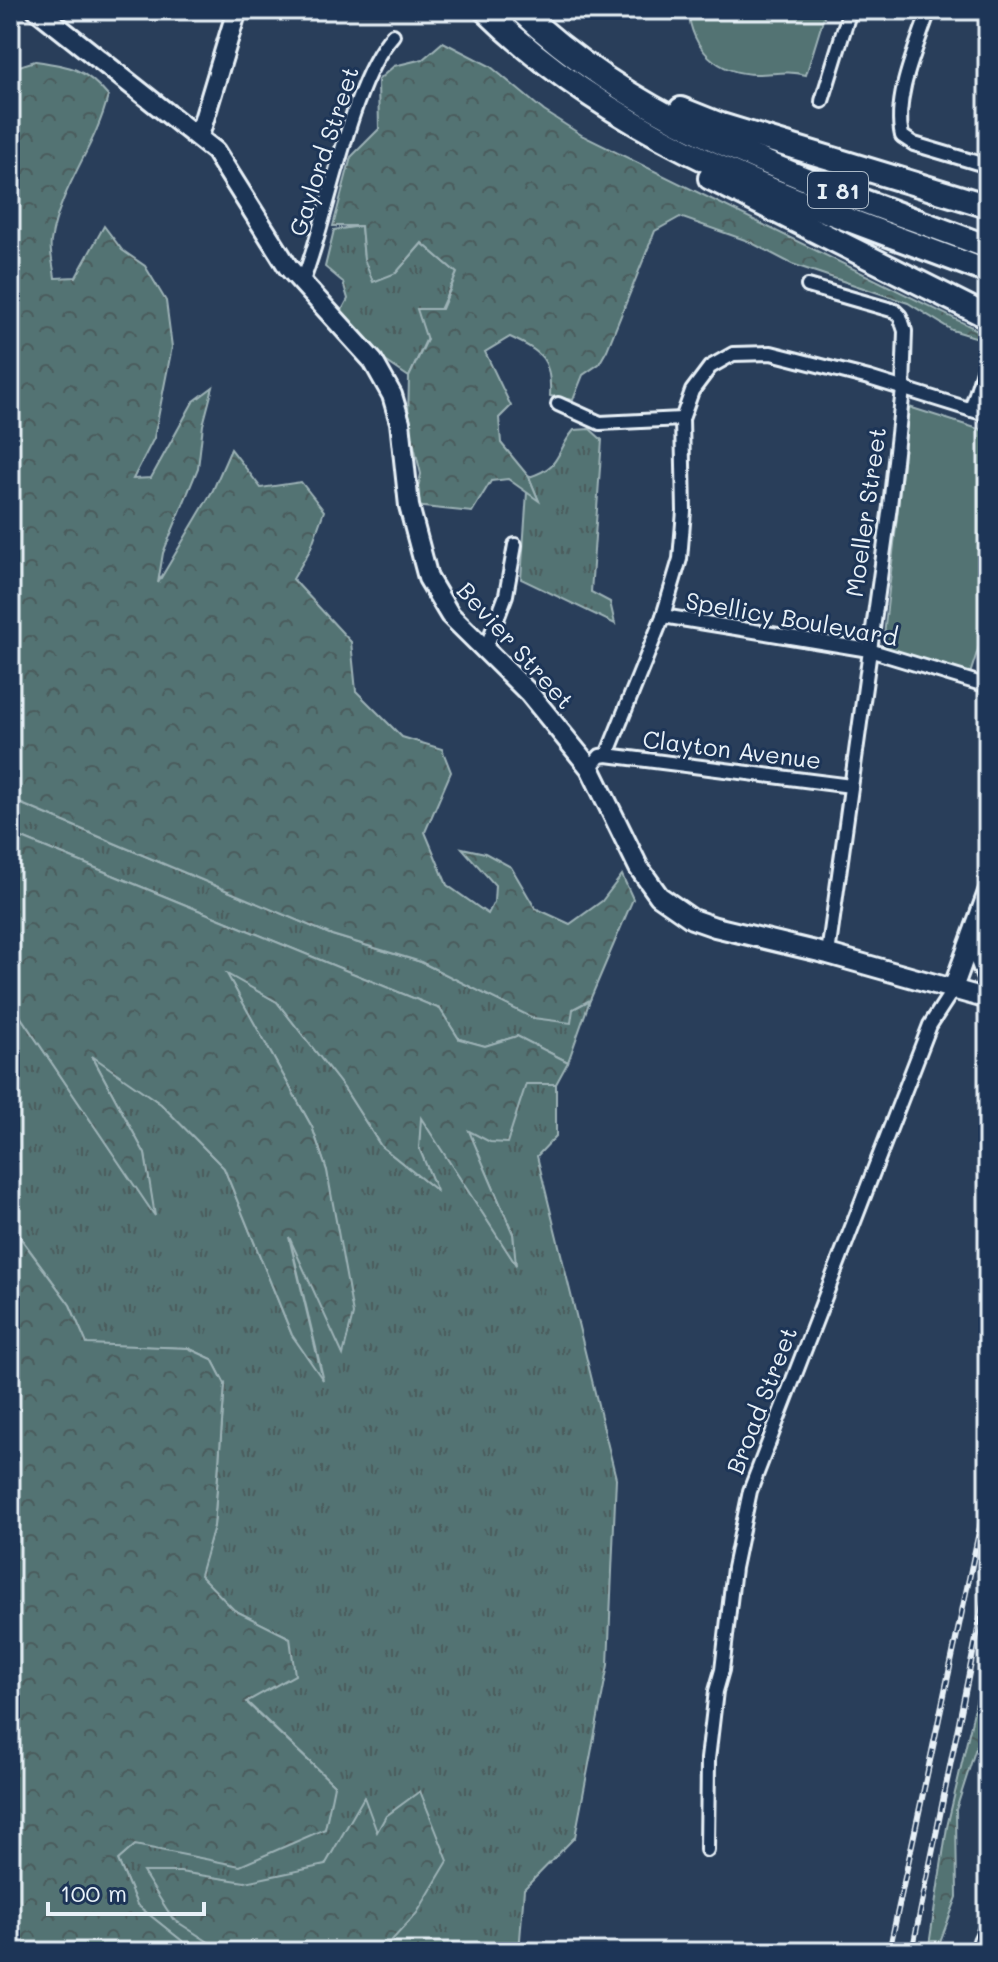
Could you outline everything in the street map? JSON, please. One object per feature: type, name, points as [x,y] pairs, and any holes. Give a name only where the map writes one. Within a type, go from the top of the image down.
[{"type":"highway","name":"I 81","points":[[485,10],[553,71],[617,115],[720,168],[988,272]]},
{"type":"highway","name":"I 81","points":[[520,10],[587,66],[684,127],[770,164],[988,247]]},
{"type":"highway","points":[[532,10],[616,73],[689,113],[988,206]]},
{"type":"highway","points":[[617,115],[684,165],[988,317]]},
{"type":"street","name":"Bevier Street","points":[[37,10],[199,136],[225,165],[280,256],[373,361],[392,395],[400,422],[409,506],[422,562],[450,615],[537,703],[590,768],[615,812],[639,868],[664,901],[692,919],[715,927],[828,954],[952,991],[987,993]]},
{"type":"street","points":[[199,136],[237,10]]},
{"type":"street","points":[[822,101],[850,10]]},
{"type":"street","points":[[929,10],[907,83],[900,127],[902,136],[914,144],[988,166]]},
{"type":"street","name":"Gaylord Street","points":[[302,283],[317,245],[363,92],[375,61],[393,35]]},
{"type":"street","name":"Moeller Street","points":[[808,286],[900,316],[905,331],[903,389],[890,506],[828,954]]},
{"type":"street","name":"Spellicy Boulevard","points":[[988,415],[771,353],[746,351],[710,367],[692,391],[682,419],[683,537],[663,616],[869,650],[988,686]]},
{"type":"street","points":[[971,410],[988,355]]},
{"type":"street","points":[[558,404],[600,423],[682,419]]},
{"type":"street","points":[[485,651],[506,595],[515,545]]},
{"type":"street","points":[[590,768],[600,756],[607,755],[663,616]]},
{"type":"street","name":"Clayton Avenue","points":[[607,755],[851,786]]},
{"type":"street","points":[[952,991],[988,892]]},
{"type":"street","points":[[972,939],[987,993]]},
{"type":"street","name":"Broad Street","points":[[707,1850],[708,1759],[716,1691],[722,1670],[734,1568],[750,1491],[930,1025],[952,991]]},
{"type":"street","points":[[980,1941],[988,1924]]},
{"type":"green space","points":[[688,10],[826,10],[806,75],[743,73],[719,64],[701,47],[690,24]]},
{"type":"green space","points":[[443,42],[490,66],[544,111],[583,136],[988,335],[988,341],[952,330],[908,303],[792,264],[748,241],[680,217],[655,231],[607,350],[599,364],[583,375],[573,400],[550,396],[547,365],[543,358],[521,342],[510,337],[485,352],[511,406],[499,418],[501,443],[529,477],[539,501],[508,479],[491,481],[472,512],[414,506],[421,474],[408,421],[409,377],[427,340],[417,309],[442,309],[457,273],[422,243],[396,273],[373,282],[364,259],[361,226],[333,226],[351,157],[379,129],[378,80],[394,66],[423,59]]},
{"type":"green space","points":[[35,61],[76,70],[92,79],[108,96],[55,222],[51,255],[55,278],[76,277],[104,226],[122,250],[145,266],[166,301],[172,347],[154,438],[133,479],[151,478],[193,402],[213,387],[203,425],[198,468],[163,553],[158,583],[213,490],[231,449],[261,488],[301,482],[324,511],[310,550],[293,579],[351,642],[356,691],[402,737],[442,749],[451,772],[425,832],[447,885],[488,914],[494,902],[495,885],[462,848],[485,853],[511,867],[535,908],[570,924],[602,901],[622,875],[633,899],[590,1000],[573,1009],[571,1023],[533,1018],[421,962],[332,935],[10,799],[10,81],[19,66]]},
{"type":"green space","points":[[361,226],[364,259],[396,273],[422,243],[457,273],[409,377],[384,360],[341,312],[348,299],[343,282],[325,267],[334,230]]},
{"type":"green space","points":[[909,407],[988,432],[988,619],[968,680],[882,654]]},
{"type":"green space","points":[[590,429],[602,440],[591,592],[610,602],[615,624],[521,579],[527,492],[538,499],[529,477],[553,464],[574,430]]},
{"type":"green space","points":[[10,799],[332,935],[421,962],[533,1018],[573,1009],[590,1000],[568,1062],[517,1036],[485,1046],[459,1039],[440,1009],[10,833]]},
{"type":"green space","points":[[10,833],[440,1009],[459,1039],[485,1046],[517,1036],[568,1062],[556,1084],[526,1084],[507,1143],[490,1142],[469,1131],[513,1234],[516,1265],[421,1118],[419,1148],[437,1191],[381,1146],[344,1088],[277,1002],[227,974],[312,1127],[327,1171],[353,1314],[343,1355],[289,1237],[323,1380],[292,1335],[224,1168],[161,1104],[92,1056],[145,1154],[155,1216],[10,1001]]},
{"type":"green space","points":[[226,973],[277,1002],[344,1088],[381,1146],[436,1190],[419,1148],[420,1116],[515,1263],[513,1233],[468,1130],[526,1084],[556,1084],[556,1136],[537,1156],[616,1478],[608,1665],[575,1837],[524,1889],[519,1952],[196,1952],[137,1905],[118,1860],[135,1845],[186,1853],[334,1785],[246,1701],[290,1638],[234,1610],[199,1575],[214,1526],[225,1384],[212,1359],[188,1348],[87,1345],[70,1305],[10,1223],[10,1001],[154,1214],[145,1154],[91,1054],[161,1104],[224,1168],[292,1335],[323,1377],[288,1231],[343,1354],[327,1171],[312,1127]]},
{"type":"green space","points":[[10,1224],[70,1305],[87,1344],[188,1348],[212,1359],[225,1384],[214,1526],[200,1575],[234,1610],[290,1638],[295,1675],[246,1702],[334,1785],[325,1829],[240,1866],[135,1845],[118,1860],[137,1905],[196,1952],[10,1952]]},
{"type":"green space","points":[[988,1651],[988,1710],[956,1810],[957,1897],[936,1952],[928,1952],[947,1827]]},
{"type":"green space","points":[[420,1791],[448,1861],[417,1913],[381,1952],[224,1952],[173,1919],[143,1872],[180,1872],[245,1882],[325,1865],[364,1797],[377,1832],[386,1816]]},
{"type":"railway","points":[[889,1952],[988,1490]]},
{"type":"railway","points":[[912,1952],[988,1580]]}]
